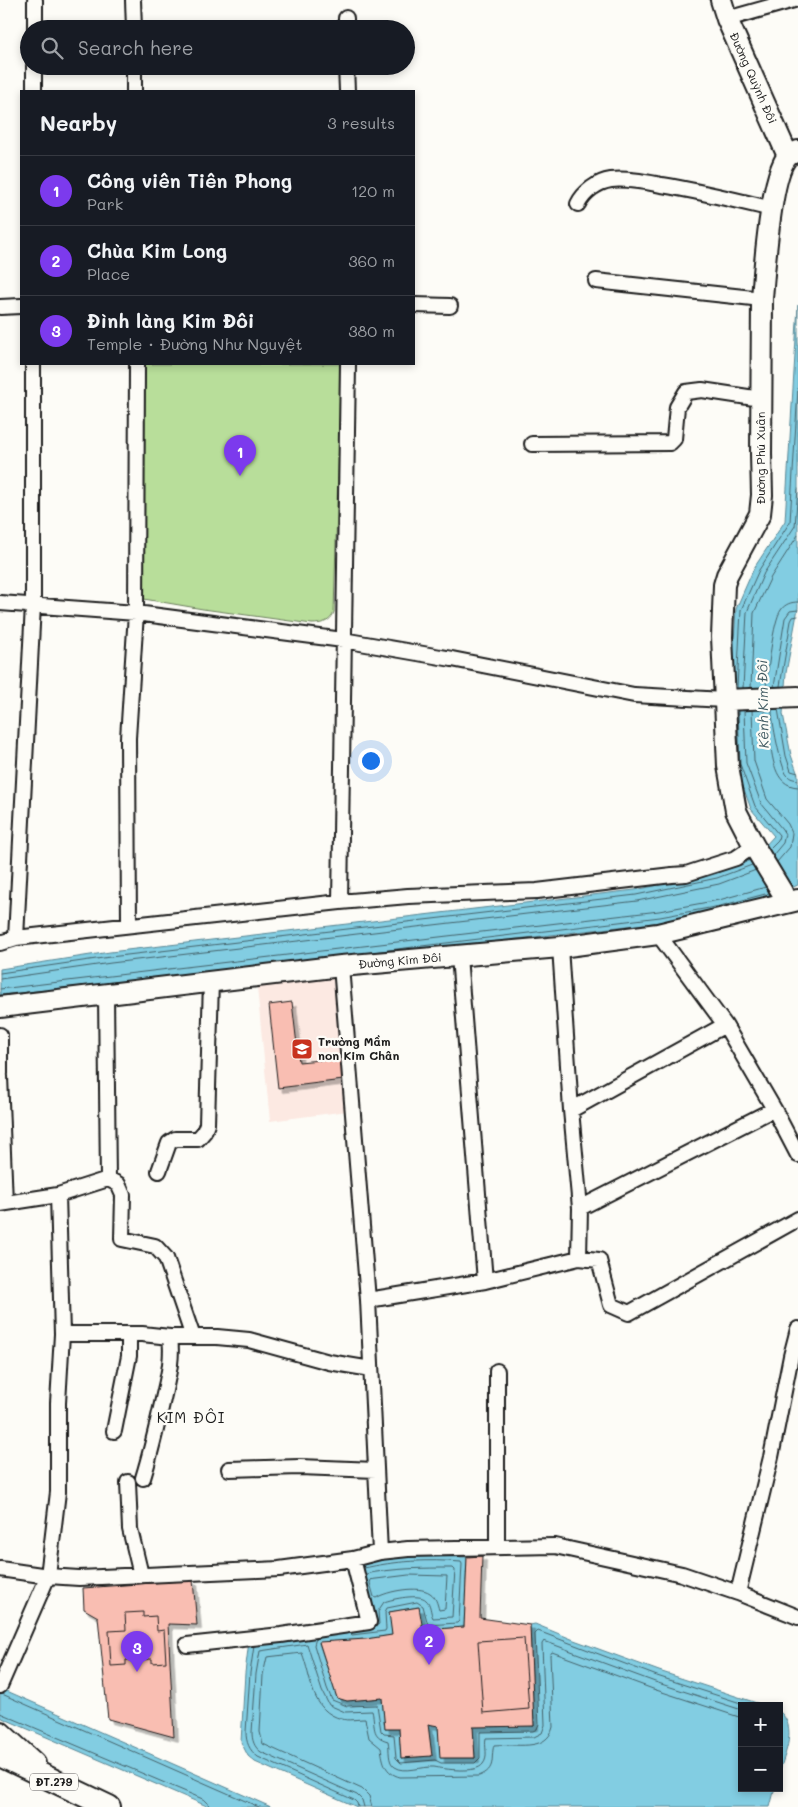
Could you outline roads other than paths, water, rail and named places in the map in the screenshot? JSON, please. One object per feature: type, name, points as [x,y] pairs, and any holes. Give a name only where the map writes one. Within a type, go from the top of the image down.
[{"type":"main road","points":[[0,1733],[51,1780]]},
{"type":"main road","name":"ĐT.279","points":[[0,1755],[109,1807]]},
{"type":"street","points":[[35,0],[35,20]]},
{"type":"street","points":[[133,0],[134,20]]},
{"type":"street","name":"Đường Quỳnh Đôi","points":[[721,0],[727,19],[793,154]]},
{"type":"street","points":[[727,19],[794,0]]},
{"type":"street","points":[[34,75],[34,90]]},
{"type":"street","points":[[134,75],[134,90]]},
{"type":"street","points":[[346,75],[347,90]]},
{"type":"street","name":"Đường Phú Xuân","points":[[788,898],[754,846],[736,811],[728,766],[722,637],[724,586],[732,564],[760,514],[762,495],[762,299],[772,209],[779,173],[793,154]]},
{"type":"street","points":[[578,204],[582,196],[588,191],[598,184],[611,180],[638,181],[704,192],[772,209]]},
{"type":"street","points":[[596,281],[762,299]]},
{"type":"street","points":[[0,307],[20,306]]},
{"type":"street","points":[[415,306],[450,306]]},
{"type":"street","points":[[16,938],[33,605],[33,365]]},
{"type":"street","points":[[128,925],[128,738],[136,613],[137,365]]},
{"type":"street","points":[[340,902],[348,365]]},
{"type":"street","points":[[532,444],[670,443],[674,439],[677,407],[686,392],[702,390],[761,399]]},
{"type":"street","points":[[0,603],[136,613],[343,640],[634,695],[724,700],[798,697]]},
{"type":"street","points":[[0,943],[16,938],[340,902],[408,896],[537,891],[686,874],[736,858],[754,846]]},
{"type":"street","name":"Đường Kim Đôi","points":[[0,1007],[341,966],[560,947],[658,934],[788,898]]},
{"type":"street","points":[[658,934],[725,1025],[774,1109],[798,1155]]},
{"type":"street","points":[[560,947],[580,1208],[579,1258]]},
{"type":"street","points":[[459,956],[485,1281]]},
{"type":"street","points":[[341,966],[368,1300],[380,1552]]},
{"type":"street","points":[[159,1172],[169,1143],[175,1139],[198,1139],[204,1132],[207,1124],[211,981]]},
{"type":"street","points":[[106,995],[108,1180]]},
{"type":"street","points":[[571,1110],[725,1025]]},
{"type":"street","points":[[0,1035],[2,1204],[58,1195],[108,1180],[118,1184],[124,1195],[122,1239],[155,1246],[166,1258],[193,1337]]},
{"type":"street","points":[[580,1208],[774,1109]]},
{"type":"street","points":[[1,1681],[48,1576],[58,1492],[58,1403],[62,1334],[58,1195]]},
{"type":"street","points":[[368,1300],[485,1281],[579,1258],[599,1260],[611,1305],[629,1313],[798,1220]]},
{"type":"street","points":[[738,1593],[771,1457],[798,1329]]},
{"type":"street","points":[[62,1334],[129,1334],[249,1340],[329,1362],[372,1369]]},
{"type":"street","points":[[114,1431],[129,1356],[129,1334]]},
{"type":"street","points":[[143,1478],[156,1438],[170,1373],[172,1349],[170,1337]]},
{"type":"street","points":[[497,1371],[497,1546]]},
{"type":"street","points":[[229,1469],[300,1467],[376,1470]]},
{"type":"street","points":[[128,1482],[130,1528],[141,1575]]},
{"type":"street","points":[[0,1569],[48,1576],[79,1578],[279,1569],[354,1559],[380,1552],[408,1549],[555,1546],[682,1574],[738,1593],[798,1617]]},
{"type":"street","points":[[187,1645],[281,1635],[369,1622],[354,1559]]},
{"type":"water","name":"Kênh Kim Đôi","points":[[798,305],[798,608],[786,673],[783,714],[791,755],[798,775],[798,885],[764,900],[661,922],[0,1000],[0,969],[110,952],[635,890],[716,873],[753,859],[774,836],[751,809],[735,764],[732,676],[736,609],[754,568],[785,521]]},
{"type":"water","points":[[408,1556],[467,1557],[464,1627],[423,1630],[418,1607],[390,1612],[392,1635],[319,1643],[337,1698],[347,1701],[382,1698],[385,1729],[399,1729],[401,1758],[432,1756],[428,1724],[438,1726],[441,1758],[475,1758],[473,1727],[534,1726],[530,1625],[535,1624],[659,1671],[754,1702],[738,1702],[738,1792],[774,1792],[770,1807],[357,1807],[255,1762],[248,1756],[241,1742],[249,1641],[361,1624],[346,1566],[384,1558]]},
{"type":"water","points":[[0,1688],[271,1807],[209,1807],[0,1717]]},
{"type":"water","points":[[783,1715],[789,1732],[783,1761]]},
{"type":"place","name":"Công viên Tiên Phong","points":[[240,476]]},
{"type":"place","name":"Trường Mầm non Kim Chân","points":[[302,1049]]},
{"type":"place","name":"Chùa Kim Long","points":[[429,1665]]},
{"type":"place","name":"Đình làng Kim Đôi","points":[[137,1672]]},
{"type":"district","name":"KIM ĐÔI","points":[[191,1418]]}]
